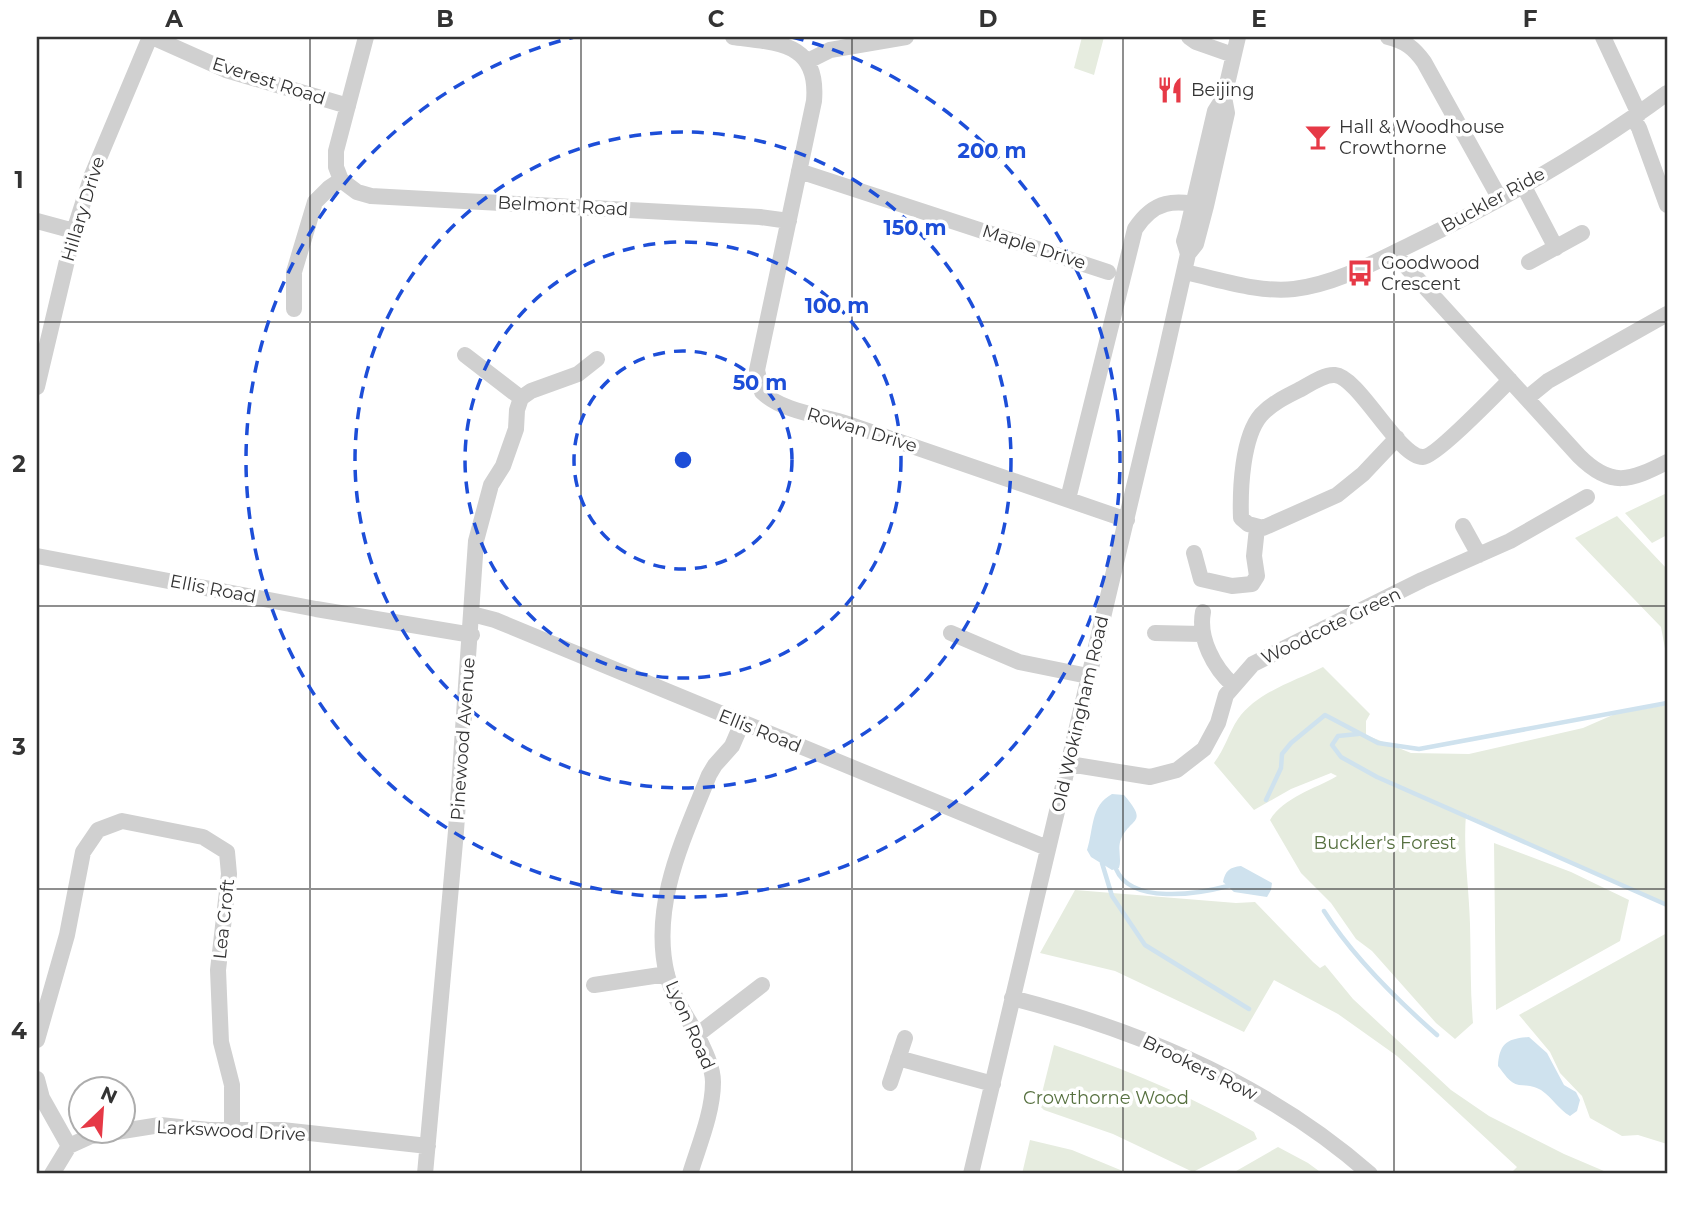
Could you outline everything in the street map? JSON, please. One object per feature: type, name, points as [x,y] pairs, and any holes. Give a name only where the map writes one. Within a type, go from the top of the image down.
[{"type":"street","name":"Everest Road","points":[[151,37],[226,70],[348,106]]},
{"type":"street","name":"Hillary Drive","points":[[37,387],[74,230],[104,142],[151,37]]},
{"type":"street","points":[[294,309],[294,272],[315,202],[341,180],[336,167],[336,151],[366,37]]},
{"type":"street","points":[[733,37],[778,43],[793,48],[808,61],[830,50],[906,37]]},
{"type":"street","points":[[1189,37],[1234,55]]},
{"type":"street","name":"Old Wokingham Road","points":[[971,1174],[1188,254],[1196,244],[1200,204],[1227,113],[1224,97],[1238,37]]},
{"type":"street","points":[[1388,37],[1405,42],[1424,62],[1500,199]]},
{"type":"street","points":[[1603,37],[1636,116],[1667,205]]},
{"type":"street","name":"Rowan Drive","points":[[808,61],[816,85],[814,101],[757,370],[762,392],[783,407],[818,414],[1127,520]]},
{"type":"street","name":"Buckler Ride","points":[[1184,272],[1264,288],[1292,289],[1344,276],[1500,199],[1636,116],[1667,93]]},
{"type":"street","name":"Maple Drive","points":[[799,171],[1108,272]]},
{"type":"street","name":"Belmont Road","points":[[341,180],[357,191],[371,196],[746,216],[789,221]]},
{"type":"street","points":[[1523,185],[1556,248]]},
{"type":"street","points":[[1068,499],[1135,229],[1145,214],[1172,201],[1200,204]]},
{"type":"street","points":[[37,221],[74,230]]},
{"type":"street","points":[[1529,262],[1582,233]]},
{"type":"street","points":[[1394,253],[1579,456],[1605,476],[1625,479],[1667,462]]},
{"type":"street","points":[[1527,398],[1548,381],[1667,314]]},
{"type":"street","points":[[465,355],[521,398],[531,391],[578,374],[597,359]]},
{"type":"street","points":[[1396,438],[1363,474],[1337,495],[1270,527],[1257,528],[1241,518],[1240,489],[1254,426],[1261,415],[1276,402],[1334,374],[1354,386],[1396,438],[1417,456],[1428,456],[1510,380]]},
{"type":"street","name":"Pinewood Avenue","points":[[425,1174],[472,635],[476,541],[491,485],[503,466],[516,429],[521,398]]},
{"type":"street","name":"Woodcote Green","points":[[1069,764],[1150,777],[1177,770],[1204,750],[1218,723],[1226,695],[1253,664],[1510,541],[1587,497]]},
{"type":"street","points":[[1463,526],[1479,555]]},
{"type":"street","points":[[1194,553],[1201,579],[1232,586],[1252,584],[1256,576],[1254,556],[1257,528]]},
{"type":"street","name":"Ellis Road","points":[[37,556],[472,635]]},
{"type":"street","points":[[1203,612],[1202,634],[1206,646],[1233,685]]},
{"type":"street","name":"Ellis Road","points":[[472,614],[495,620],[1047,848]]},
{"type":"street","points":[[951,633],[1019,662],[1088,676]]},
{"type":"street","points":[[1155,633],[1202,634]]},
{"type":"street","name":"Lyon Road","points":[[690,1174],[710,1105],[713,1080],[697,1035],[677,1001],[667,974],[663,937],[665,902],[673,866],[709,775],[733,746],[742,723]]},
{"type":"street","name":"Lea Croft","points":[[37,1040],[66,935],[83,852],[98,830],[122,821],[203,837],[227,852],[229,874],[218,970],[221,1042],[232,1085],[232,1130]]},
{"type":"street","points":[[594,985],[667,974]]},
{"type":"street","points":[[697,1035],[762,985]]},
{"type":"street","name":"Brookers Row","points":[[1012,998],[1121,1031],[1171,1050],[1212,1070],[1307,1126],[1370,1174]]},
{"type":"street","points":[[890,1083],[905,1038]]},
{"type":"street","points":[[898,1058],[993,1084]]},
{"type":"street","points":[[37,1079],[42,1098],[69,1146],[52,1174]]},
{"type":"street","name":"Larkswood Drive","points":[[69,1146],[91,1136],[160,1125],[282,1130],[428,1146]]},
{"type":"green space","points":[[1082,37],[1104,37],[1094,75],[1074,68]]},
{"type":"green space","points":[[1667,493],[1667,535],[1652,543],[1625,513]]},
{"type":"green space","points":[[1617,516],[1667,569],[1667,659],[1661,627],[1575,538]]},
{"type":"green space","points":[[1323,667],[1370,714],[1366,721],[1366,735],[1411,753],[1469,754],[1583,728],[1615,714],[1667,705],[1667,906],[1466,814],[1473,1023],[1455,1039],[1436,1023],[1372,951],[1356,939],[1331,903],[1301,873],[1270,820],[1292,799],[1337,776],[1331,773],[1291,789],[1254,810],[1214,763],[1238,719],[1255,701]]},
{"type":"green space","name":"Buckler's Forest","points":[[1494,843],[1571,872],[1629,900],[1620,941],[1496,1010]]},
{"type":"green space","points":[[1075,890],[1236,903],[1255,902],[1313,962],[1320,968],[1325,965],[1353,999],[1451,1090],[1489,1116],[1564,1154],[1611,1174],[1510,1174],[1517,1167],[1397,1056],[1338,1014],[1274,980],[1244,1032],[1115,971],[1040,953]]},
{"type":"green space","points":[[1667,933],[1667,1144],[1638,1135],[1622,1136],[1590,1118],[1582,1096],[1560,1073],[1550,1052],[1519,1015]]},
{"type":"green space","name":"Crowthorne Wood","points":[[1054,1045],[1181,1094],[1254,1132],[1257,1139],[1193,1172],[1113,1134],[1044,1110],[1039,1105]]},
{"type":"green space","name":"Crowthorne Wood","points":[[1030,1140],[1072,1150],[1130,1174],[1022,1174]]},
{"type":"green space","points":[[1278,1147],[1323,1174],[1231,1174]]},
{"type":"water","points":[[1112,794],[1124,795],[1137,816],[1121,839],[1119,868],[1112,870],[1091,857],[1087,850],[1096,811]]},
{"type":"water","points":[[1241,866],[1272,883],[1267,897],[1234,892],[1223,882],[1229,870]]},
{"type":"water","points":[[1529,1037],[1547,1053],[1564,1085],[1576,1092],[1580,1100],[1577,1111],[1570,1116],[1541,1090],[1512,1082],[1498,1066],[1502,1047],[1515,1039]]},
{"type":"waterway","points":[[1266,800],[1281,768],[1282,754],[1291,743],[1325,715],[1378,743],[1419,749],[1667,703]]},
{"type":"waterway","points":[[1358,734],[1338,736],[1332,745],[1341,757],[1377,777],[1667,905]]},
{"type":"waterway","points":[[1102,863],[1112,896],[1145,945],[1249,1009]]},
{"type":"waterway","points":[[1116,869],[1124,880],[1136,888],[1150,892],[1183,894],[1228,886]]},
{"type":"waterway","points":[[1324,911],[1348,945],[1376,977],[1437,1035]]},
{"type":"place","name":"Beijing","points":[[1170,90]]},
{"type":"place","name":"Hall & Woodhouse Crowthorne","points":[[1318,137]]},
{"type":"place","name":"Goodwood Crescent","points":[[1360,273]]}]
